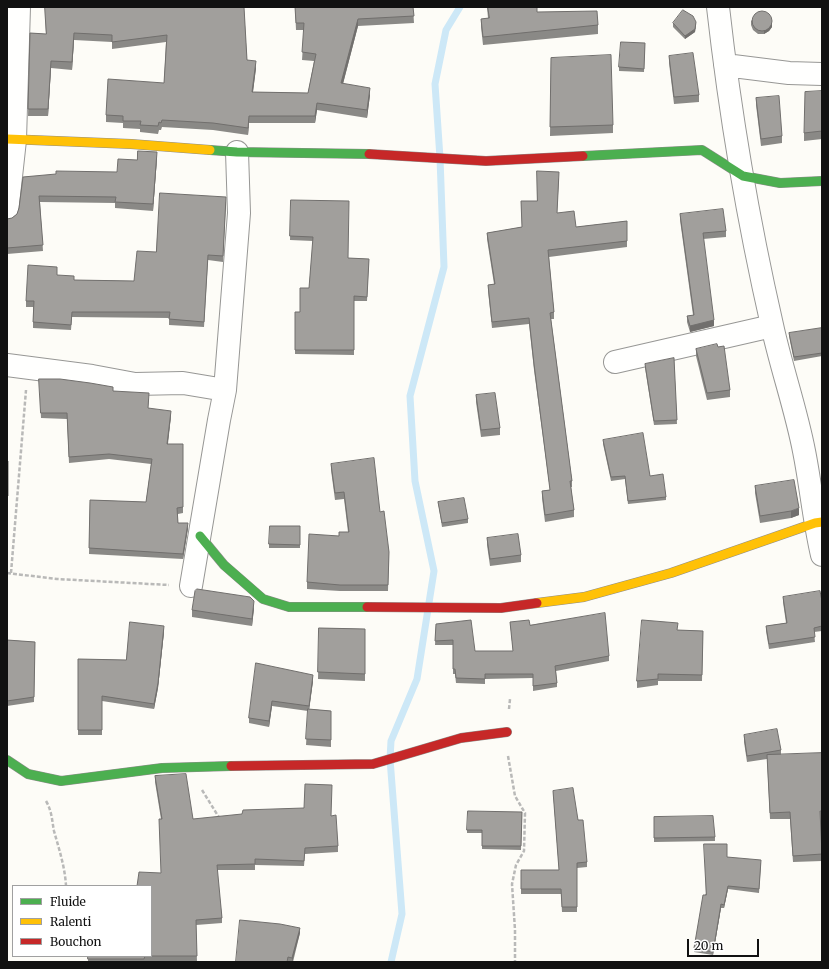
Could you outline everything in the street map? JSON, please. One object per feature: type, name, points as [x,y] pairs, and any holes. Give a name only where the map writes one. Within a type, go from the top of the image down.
[{"type":"street","points":[[7,213],[19,7]]},
{"type":"street","points":[[718,7],[725,65],[742,176],[772,326],[804,450],[818,523],[822,555]]},
{"type":"street","points":[[725,65],[788,73],[822,74]]},
{"type":"street","points":[[11,139],[130,144],[237,152],[366,154],[486,161],[702,150],[742,176],[780,183],[822,181]]},
{"type":"street","points":[[191,586],[225,390],[239,213],[237,152]]},
{"type":"street","points":[[615,362],[772,326]]},
{"type":"street","points":[[17,366],[134,384],[182,383],[225,390]]},
{"type":"street","points":[[200,536],[224,565],[263,599],[289,606],[501,608],[584,597],[671,573],[818,523]]},
{"type":"street","points":[[7,760],[28,774],[61,781],[162,768],[248,765],[373,764],[461,738],[507,732]]},
{"type":"path","points":[[11,573],[17,366]]},
{"type":"path","points":[[7,573],[57,579],[191,586]]},
{"type":"path","points":[[510,699],[507,732],[508,756],[515,796],[525,813],[524,851],[516,865],[512,884],[515,930],[515,962]]},
{"type":"path","points":[[188,767],[224,825]]},
{"type":"path","points":[[28,774],[50,808],[66,875],[66,885]]},
{"type":"building","points":[[45,7],[244,7],[247,60],[256,61],[252,92],[308,93],[316,54],[302,52],[304,23],[296,23],[295,7],[413,7],[414,16],[358,19],[341,83],[370,88],[367,110],[317,103],[315,116],[249,116],[248,128],[213,123],[162,120],[161,123],[159,122],[158,126],[140,125],[141,121],[123,121],[123,116],[106,115],[108,79],[164,83],[167,35],[112,42],[112,35],[74,33],[72,62],[51,61],[48,109],[28,109],[30,33],[46,34]]},
{"type":"building","points":[[488,7],[537,7],[537,12],[597,11],[598,25],[483,37],[481,19],[489,18]]},
{"type":"building","points":[[683,10],[693,16],[696,22],[695,29],[685,36],[673,23]]},
{"type":"building","points":[[762,11],[769,14],[772,21],[769,28],[762,31],[755,28],[752,21],[755,14]]},
{"type":"building","points":[[621,42],[645,43],[644,69],[619,67]]},
{"type":"building","points":[[693,53],[699,95],[674,97],[669,56]]},
{"type":"building","points":[[611,55],[613,125],[550,127],[551,58]]},
{"type":"building","points":[[822,91],[822,131],[804,133],[805,92]]},
{"type":"building","points":[[779,96],[782,136],[761,139],[756,98]]},
{"type":"building","points":[[138,151],[157,152],[153,204],[115,202],[116,197],[39,196],[43,245],[7,248],[7,219],[12,218],[17,214],[23,177],[56,174],[56,171],[117,172],[118,159],[137,160]]},
{"type":"building","points":[[537,171],[559,172],[557,213],[574,211],[576,227],[627,221],[627,241],[548,250],[554,312],[550,313],[572,481],[570,481],[574,510],[545,515],[542,491],[550,490],[529,318],[492,322],[488,285],[495,284],[487,233],[522,227],[521,201],[537,201]]},
{"type":"building","points":[[160,193],[226,197],[223,256],[208,255],[204,322],[169,319],[170,312],[72,312],[71,325],[33,322],[34,301],[26,301],[28,265],[57,267],[57,275],[74,276],[74,280],[134,281],[137,251],[156,252]]},
{"type":"building","points":[[291,200],[349,201],[348,258],[369,259],[367,297],[354,296],[354,350],[295,350],[295,312],[300,312],[300,288],[309,288],[313,237],[290,236]]},
{"type":"building","points":[[723,209],[726,231],[703,233],[714,320],[690,326],[687,316],[694,315],[680,214]]},
{"type":"building","points":[[822,328],[822,353],[794,357],[789,333]]},
{"type":"building","points":[[717,344],[718,347],[724,346],[730,390],[707,393],[696,349]]},
{"type":"building","points":[[674,358],[677,420],[654,421],[645,364]]},
{"type":"building","points":[[39,379],[60,379],[113,387],[113,391],[149,393],[148,408],[171,411],[167,444],[183,444],[183,507],[177,508],[178,523],[188,523],[183,554],[89,548],[90,500],[146,502],[152,459],[109,454],[69,457],[67,413],[41,413]]},
{"type":"building","points":[[495,393],[500,428],[481,430],[476,395]]},
{"type":"building","points":[[643,433],[650,476],[663,474],[666,497],[628,501],[625,476],[611,477],[603,440]]},
{"type":"building","points":[[374,458],[380,512],[384,511],[389,552],[388,585],[340,585],[307,582],[309,534],[339,536],[339,532],[349,532],[344,492],[335,493],[331,464]]},
{"type":"building","points":[[7,460],[8,461],[8,496],[7,496]]},
{"type":"building","points":[[794,480],[799,508],[791,511],[760,516],[755,486]]},
{"type":"building","points":[[464,498],[468,519],[442,523],[438,502]]},
{"type":"building","points":[[270,526],[300,526],[300,545],[269,544]]},
{"type":"building","points":[[518,534],[521,555],[490,559],[487,538]]},
{"type":"building","points":[[197,589],[250,597],[254,601],[252,619],[192,610],[195,591]]},
{"type":"building","points":[[820,591],[822,601],[822,626],[814,628],[815,637],[769,644],[766,626],[787,623],[783,597]]},
{"type":"building","points":[[605,613],[609,656],[555,666],[557,683],[533,686],[533,674],[485,674],[485,679],[456,678],[455,669],[453,669],[453,640],[435,641],[436,624],[471,620],[475,651],[513,651],[510,622],[529,620],[530,625]]},
{"type":"building","points":[[642,620],[678,623],[677,630],[703,631],[702,675],[658,674],[658,679],[637,681]]},
{"type":"building","points":[[130,622],[164,626],[158,683],[154,704],[102,696],[102,730],[78,730],[78,659],[126,660]]},
{"type":"building","points":[[319,628],[365,629],[365,674],[318,672]]},
{"type":"building","points":[[7,640],[35,642],[34,697],[7,701]]},
{"type":"building","points":[[256,663],[313,675],[309,706],[272,701],[269,721],[249,718]]},
{"type":"building","points":[[308,709],[331,711],[331,740],[306,739]]},
{"type":"building","points":[[777,729],[781,750],[747,756],[744,735]]},
{"type":"building","points":[[822,753],[822,811],[820,811],[822,854],[793,856],[790,812],[770,813],[767,755]]},
{"type":"building","points":[[186,774],[193,819],[242,814],[243,810],[304,808],[305,784],[332,785],[331,816],[336,815],[338,846],[305,848],[304,861],[255,859],[255,864],[217,865],[222,918],[196,920],[197,956],[152,956],[152,885],[137,885],[139,872],[161,873],[159,819],[162,819],[155,776]]},
{"type":"building","points":[[573,788],[578,820],[583,820],[587,862],[577,863],[577,907],[562,907],[561,889],[521,889],[521,870],[559,870],[553,791]]},
{"type":"building","points":[[468,811],[522,812],[521,846],[482,846],[482,830],[467,830]]},
{"type":"building","points":[[713,816],[715,837],[654,838],[654,817]]},
{"type":"building","points":[[704,844],[727,844],[727,857],[761,860],[759,889],[728,886],[724,905],[721,904],[713,952],[694,948],[703,895],[706,895]]},
{"type":"building","points":[[240,920],[280,924],[300,928],[292,958],[288,957],[287,962],[236,962]]},
{"type":"building","points":[[88,957],[145,957],[144,959],[88,959]]},
{"type":"waterway","points":[[391,962],[402,914],[390,759],[391,741],[417,679],[434,571],[415,481],[410,396],[444,267],[440,158],[435,84],[446,30],[460,7]]},
{"type":"traffic: fast","points":[[210,150],[237,152],[369,154]]},
{"type":"traffic: fast","points":[[583,156],[702,150],[743,176],[780,183],[822,181]]},
{"type":"traffic: fast","points":[[200,536],[224,565],[263,599],[289,607],[367,607]]},
{"type":"traffic: fast","points":[[7,760],[28,774],[61,781],[162,768],[231,766]]},
{"type":"traffic: slow","points":[[7,139],[131,144],[210,150]]},
{"type":"traffic: slow","points":[[537,603],[584,597],[671,573],[815,523],[822,522]]},
{"type":"traffic: jam","points":[[369,154],[486,161],[583,156]]},
{"type":"traffic: jam","points":[[367,607],[501,608],[537,603]]},
{"type":"traffic: jam","points":[[231,766],[373,764],[461,738],[507,732]]}]
